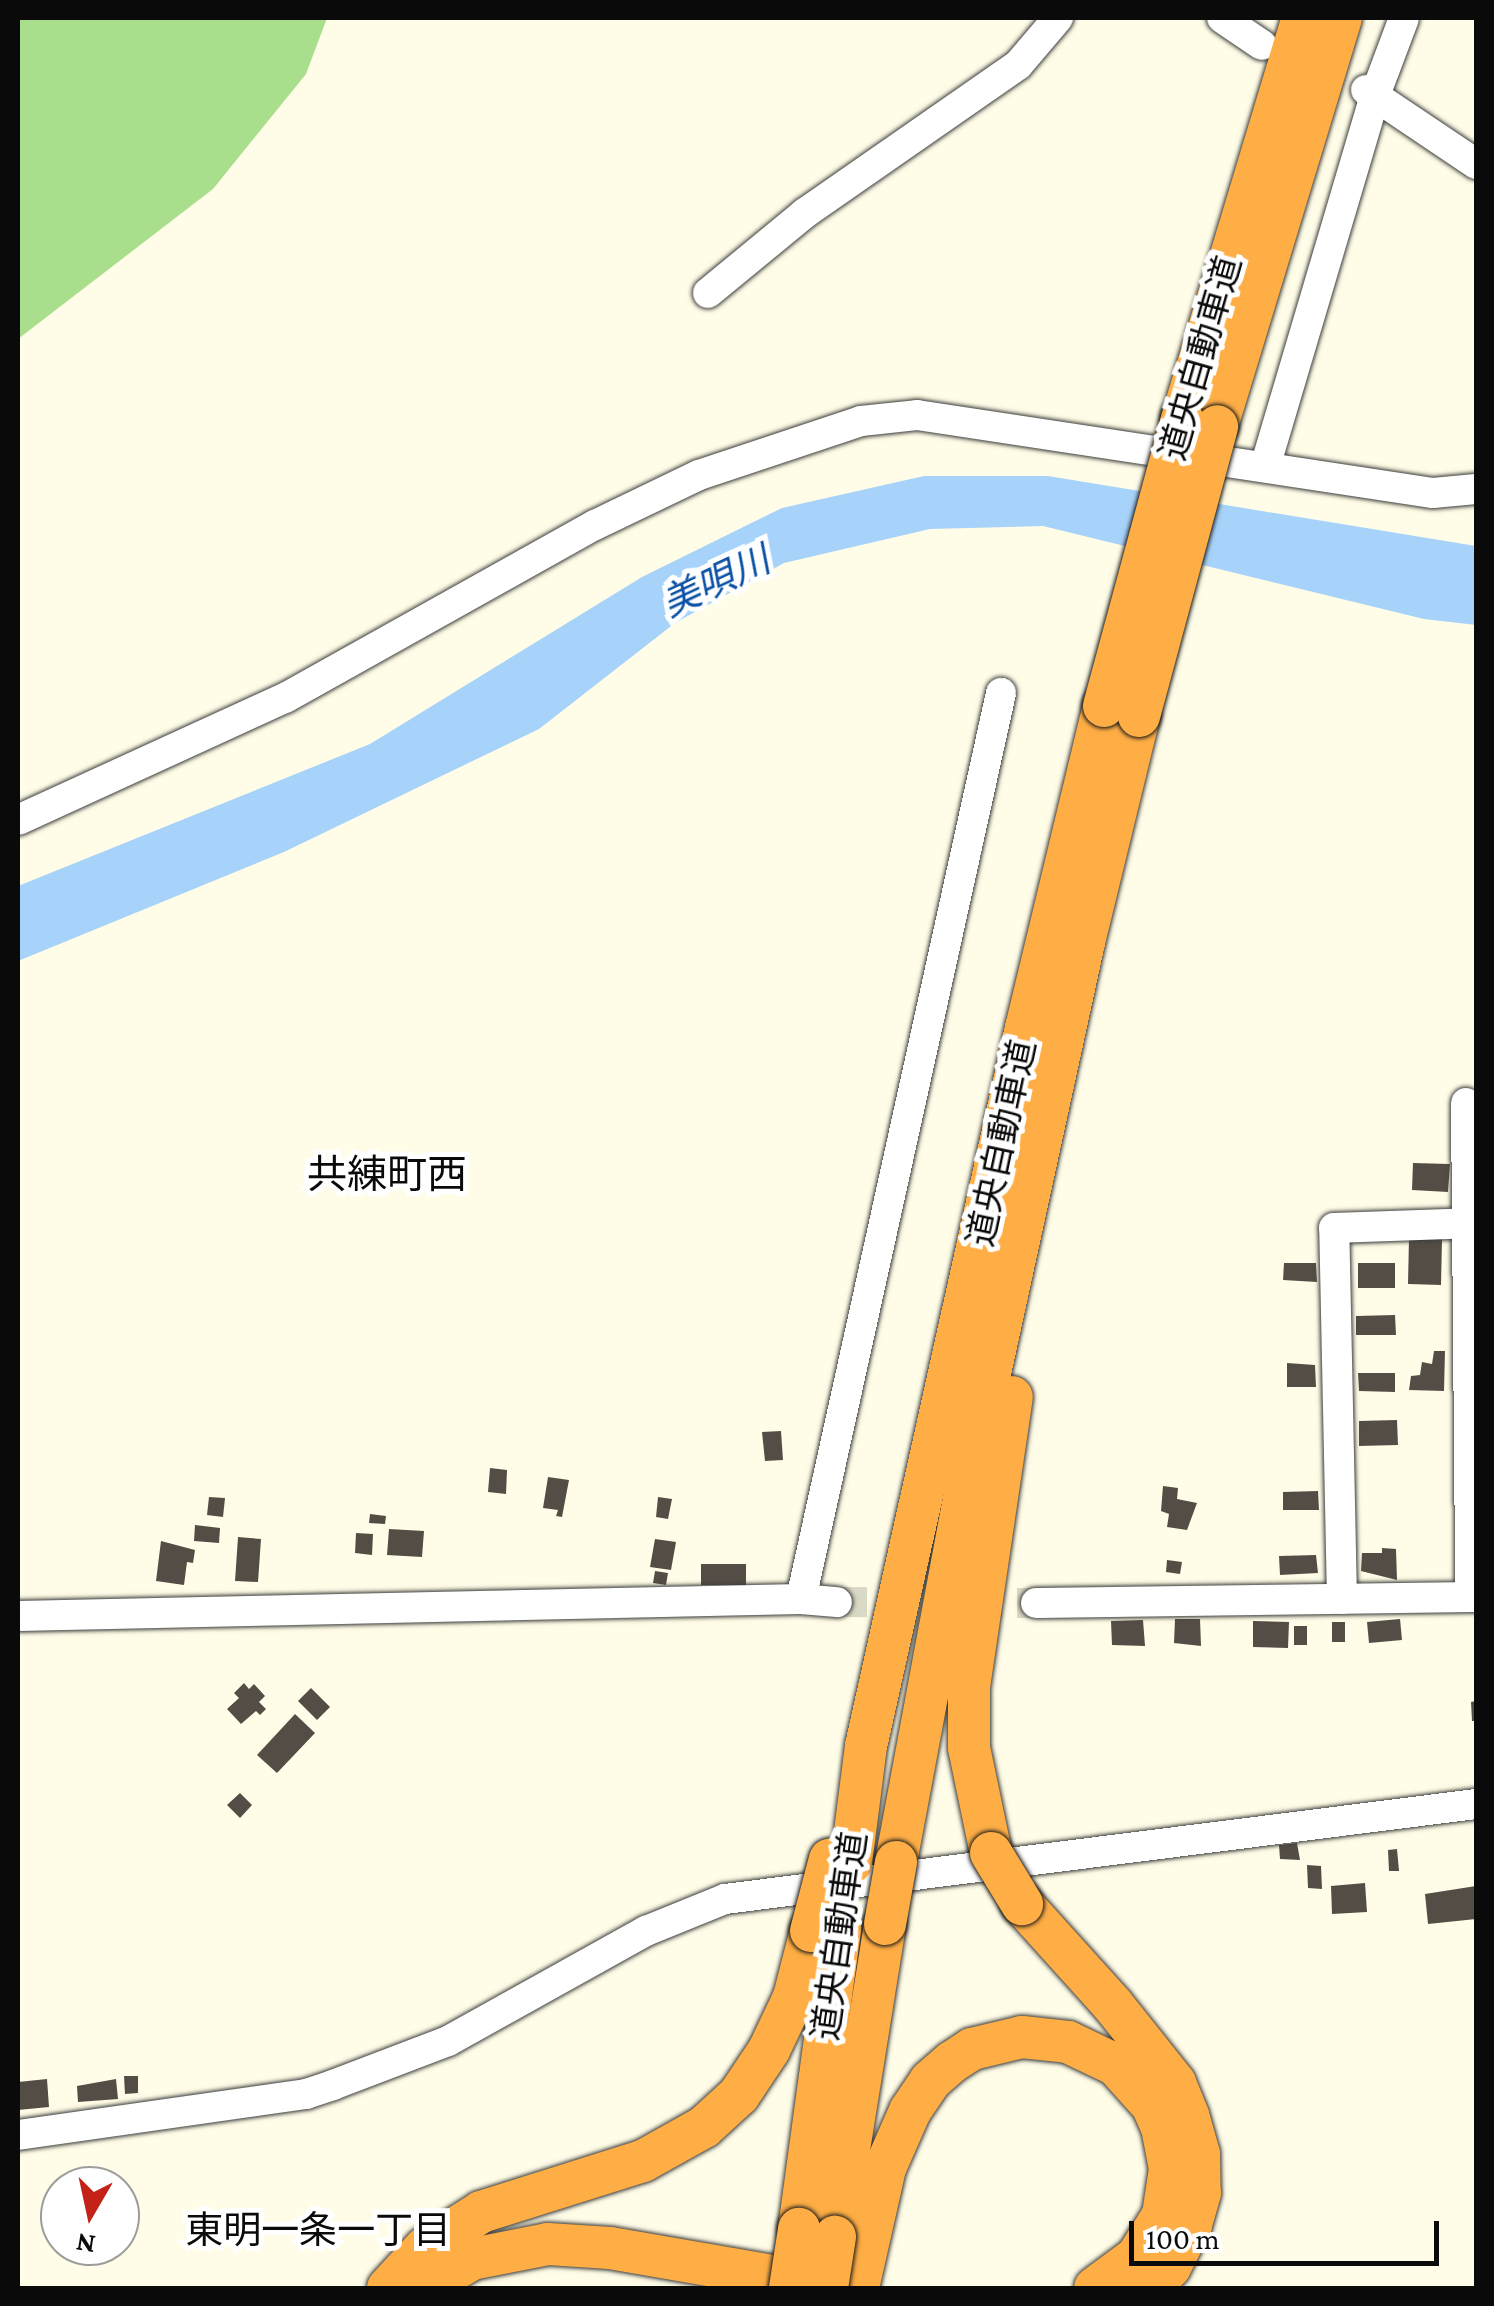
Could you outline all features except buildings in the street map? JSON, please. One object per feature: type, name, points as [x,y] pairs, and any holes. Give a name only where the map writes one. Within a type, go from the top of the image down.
[{"type":"highway","name":"道央自動車道","points":[[790,2288],[834,2236],[826,1930],[1026,1028],[1122,711],[1304,18]]},
{"type":"highway","name":"道央自動車道","points":[[1200,422],[1341,18]]},
{"type":"highway","name":"道央自動車道","points":[[827,2288],[885,1924],[971,1460],[1084,942],[1122,711]]},
{"type":"highway","points":[[1084,942],[969,1687],[969,1748],[991,1853],[1022,1904],[1113,2005],[1174,2083],[1188,2115],[1200,2154],[1200,2193],[1191,2225],[1170,2267],[1150,2288]]},
{"type":"highway","points":[[388,2288],[425,2248],[481,2212],[644,2160],[704,2126],[739,2095],[769,2050],[826,1930]]},
{"type":"highway","points":[[858,2288],[834,2236],[885,2168],[910,2111],[930,2082],[972,2049],[998,2040],[1068,2042],[1093,2050],[1135,2082],[1162,2127],[1170,2168],[1163,2214],[1153,2237],[1123,2271],[1095,2288]]},
{"type":"highway","points":[[423,2288],[472,2259],[548,2244],[610,2248],[842,2288]]},
{"type":"highway","points":[[480,2288],[525,2272],[565,2269],[604,2271],[696,2288]]},
{"type":"street","points":[[708,294],[805,213],[1018,65],[1058,18]]},
{"type":"street","points":[[1265,467],[1370,94],[1404,18]]},
{"type":"street","points":[[1370,94],[1476,164]]},
{"type":"street","points":[[18,820],[285,698],[595,525],[698,475],[861,421],[916,415],[1432,493],[1476,489]]},
{"type":"street","points":[[801,1599],[1000,693]]},
{"type":"street","points":[[1036,1603],[1473,1597],[1472,1224],[1466,1103]]},
{"type":"street","points":[[1342,1599],[1334,1228],[1472,1224]]},
{"type":"street","points":[[18,1616],[801,1599],[837,1602]]},
{"type":"street","points":[[18,2135],[306,2094],[448,2042],[646,1931],[725,1899],[1476,1804]]},
{"type":"green space","points":[[18,18],[327,18],[306,74],[213,189],[18,339]]},
{"type":"water","name":"美唄川","points":[[924,476],[1048,476],[1476,546],[1476,625],[1424,619],[1043,526],[930,529],[784,563],[675,623],[539,729],[284,852],[18,961],[18,886],[370,744],[642,577],[782,508]]},
{"type":"tunnel","points":[[837,1602],[1036,1603]]},
{"type":"district","name":"共練町西","points":[[387,1175]]},
{"type":"district","name":"東明一条一丁目","points":[[318,2231]]}]
